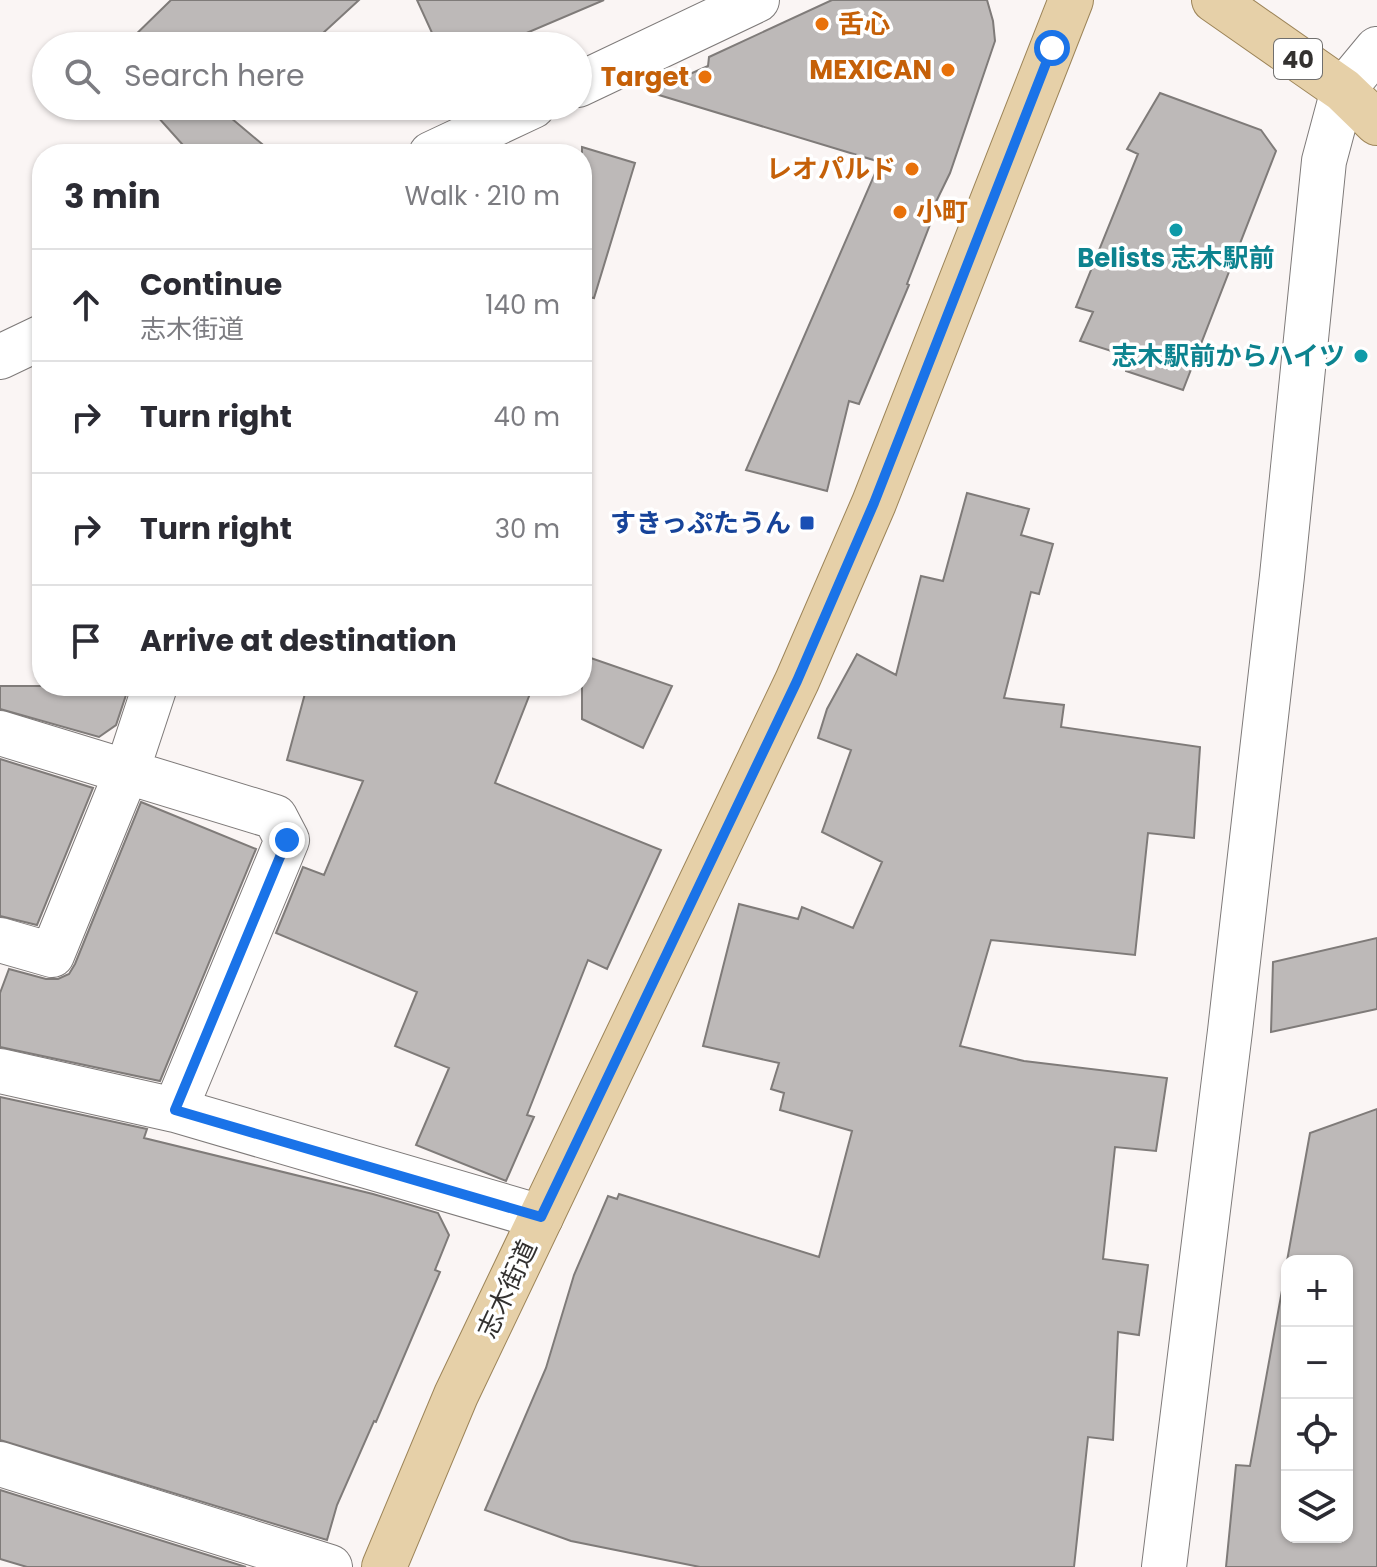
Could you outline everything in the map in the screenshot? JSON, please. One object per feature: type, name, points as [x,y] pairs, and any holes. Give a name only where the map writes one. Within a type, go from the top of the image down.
[{"type":"main road","name":"志木街道","points":[[384,1567],[456,1395],[791,695],[851,558],[1071,0]]},
{"type":"main road","name":"40","points":[[1214,0],[1343,90],[1377,123]]},
{"type":"street","points":[[592,78],[757,0]]},
{"type":"street","points":[[1164,1567],[1238,968],[1324,161],[1343,90],[1377,49]]},
{"type":"street","points":[[452,144],[503,120]]},
{"type":"street","points":[[0,357],[32,342]]},
{"type":"street","points":[[0,940],[52,955],[127,771],[152,696]]},
{"type":"street","points":[[0,733],[275,817],[287,840],[175,1110]]},
{"type":"street","points":[[0,1071],[175,1110],[541,1217]]},
{"type":"street","points":[[0,1464],[330,1567]]},
{"type":"building","points":[[171,0],[359,0],[324,32],[138,32]]},
{"type":"building","points":[[417,0],[604,0],[529,32],[432,32]]},
{"type":"building","points":[[832,0],[987,0],[995,41],[950,173],[933,208],[936,209],[909,285],[859,404],[849,401],[827,491],[746,470],[880,162],[649,92],[708,66],[709,57]]},
{"type":"building","name":"Belists 志木駅前","points":[[1160,93],[1261,130],[1276,151],[1183,390],[1126,371],[1127,356],[1080,341],[1093,312],[1076,307],[1138,154],[1127,149]]},
{"type":"building","points":[[161,120],[233,120],[262,144],[182,144]]},
{"type":"building","points":[[592,150],[635,163],[592,298]]},
{"type":"building","points":[[967,493],[1029,509],[1021,535],[1053,544],[1039,594],[1031,592],[1004,698],[1064,705],[1061,727],[1200,747],[1194,838],[1148,833],[1135,955],[991,940],[960,1046],[1024,1061],[1167,1078],[1156,1151],[1115,1147],[1103,1259],[1148,1265],[1139,1335],[1118,1332],[1113,1440],[1088,1437],[1074,1567],[700,1567],[571,1541],[485,1510],[546,1368],[574,1275],[608,1196],[617,1199],[619,1194],[819,1257],[852,1131],[780,1110],[784,1093],[771,1089],[779,1063],[703,1046],[739,904],[798,919],[802,907],[853,928],[882,862],[822,832],[851,750],[818,738],[827,709],[857,654],[896,675],[921,576],[943,581]]},
{"type":"building","points":[[592,658],[672,686],[643,748],[582,719],[582,696],[592,696]]},
{"type":"building","points":[[0,686],[32,686],[32,696],[126,696],[116,725],[99,737],[0,709]]},
{"type":"building","points":[[304,696],[529,696],[495,783],[661,850],[607,969],[588,960],[527,1115],[534,1117],[506,1181],[416,1145],[449,1068],[395,1046],[417,992],[276,933],[303,867],[324,875],[363,781],[287,760]]},
{"type":"building","points":[[0,759],[93,788],[37,925],[0,916]]},
{"type":"building","points":[[141,802],[256,849],[160,1081],[0,1047],[0,993],[9,969],[46,979],[58,979],[69,974]]},
{"type":"building","points":[[1377,938],[1377,1009],[1271,1032],[1273,962]]},
{"type":"building","points":[[0,1097],[147,1129],[144,1138],[438,1213],[449,1235],[435,1270],[440,1272],[337,1505],[327,1540],[0,1440]]},
{"type":"building","points":[[1377,1109],[1377,1567],[1226,1567],[1236,1465],[1250,1466],[1281,1296],[1281,1543],[1353,1543],[1353,1255],[1288,1255],[1310,1133]]},
{"type":"building","points":[[0,1490],[246,1567],[27,1567],[0,1559]]},
{"type":"place","name":"舌心","points":[[822,24]]},
{"type":"place","name":"MEXICAN","points":[[948,70]]},
{"type":"place","name":"Target","points":[[705,77]]},
{"type":"place","name":"レオパルド","points":[[912,169]]},
{"type":"place","name":"小町","points":[[900,212]]},
{"type":"place","name":"Belists 志木駅前","points":[[1176,230]]},
{"type":"place","name":"志木駅前からハイツ","points":[[1361,356]]},
{"type":"place","name":"すきっぷたうん","points":[[807,523]]},
{"type":"route","points":[[287,840],[175,1110],[541,1217],[797,681],[874,503],[1052,48]]}]
